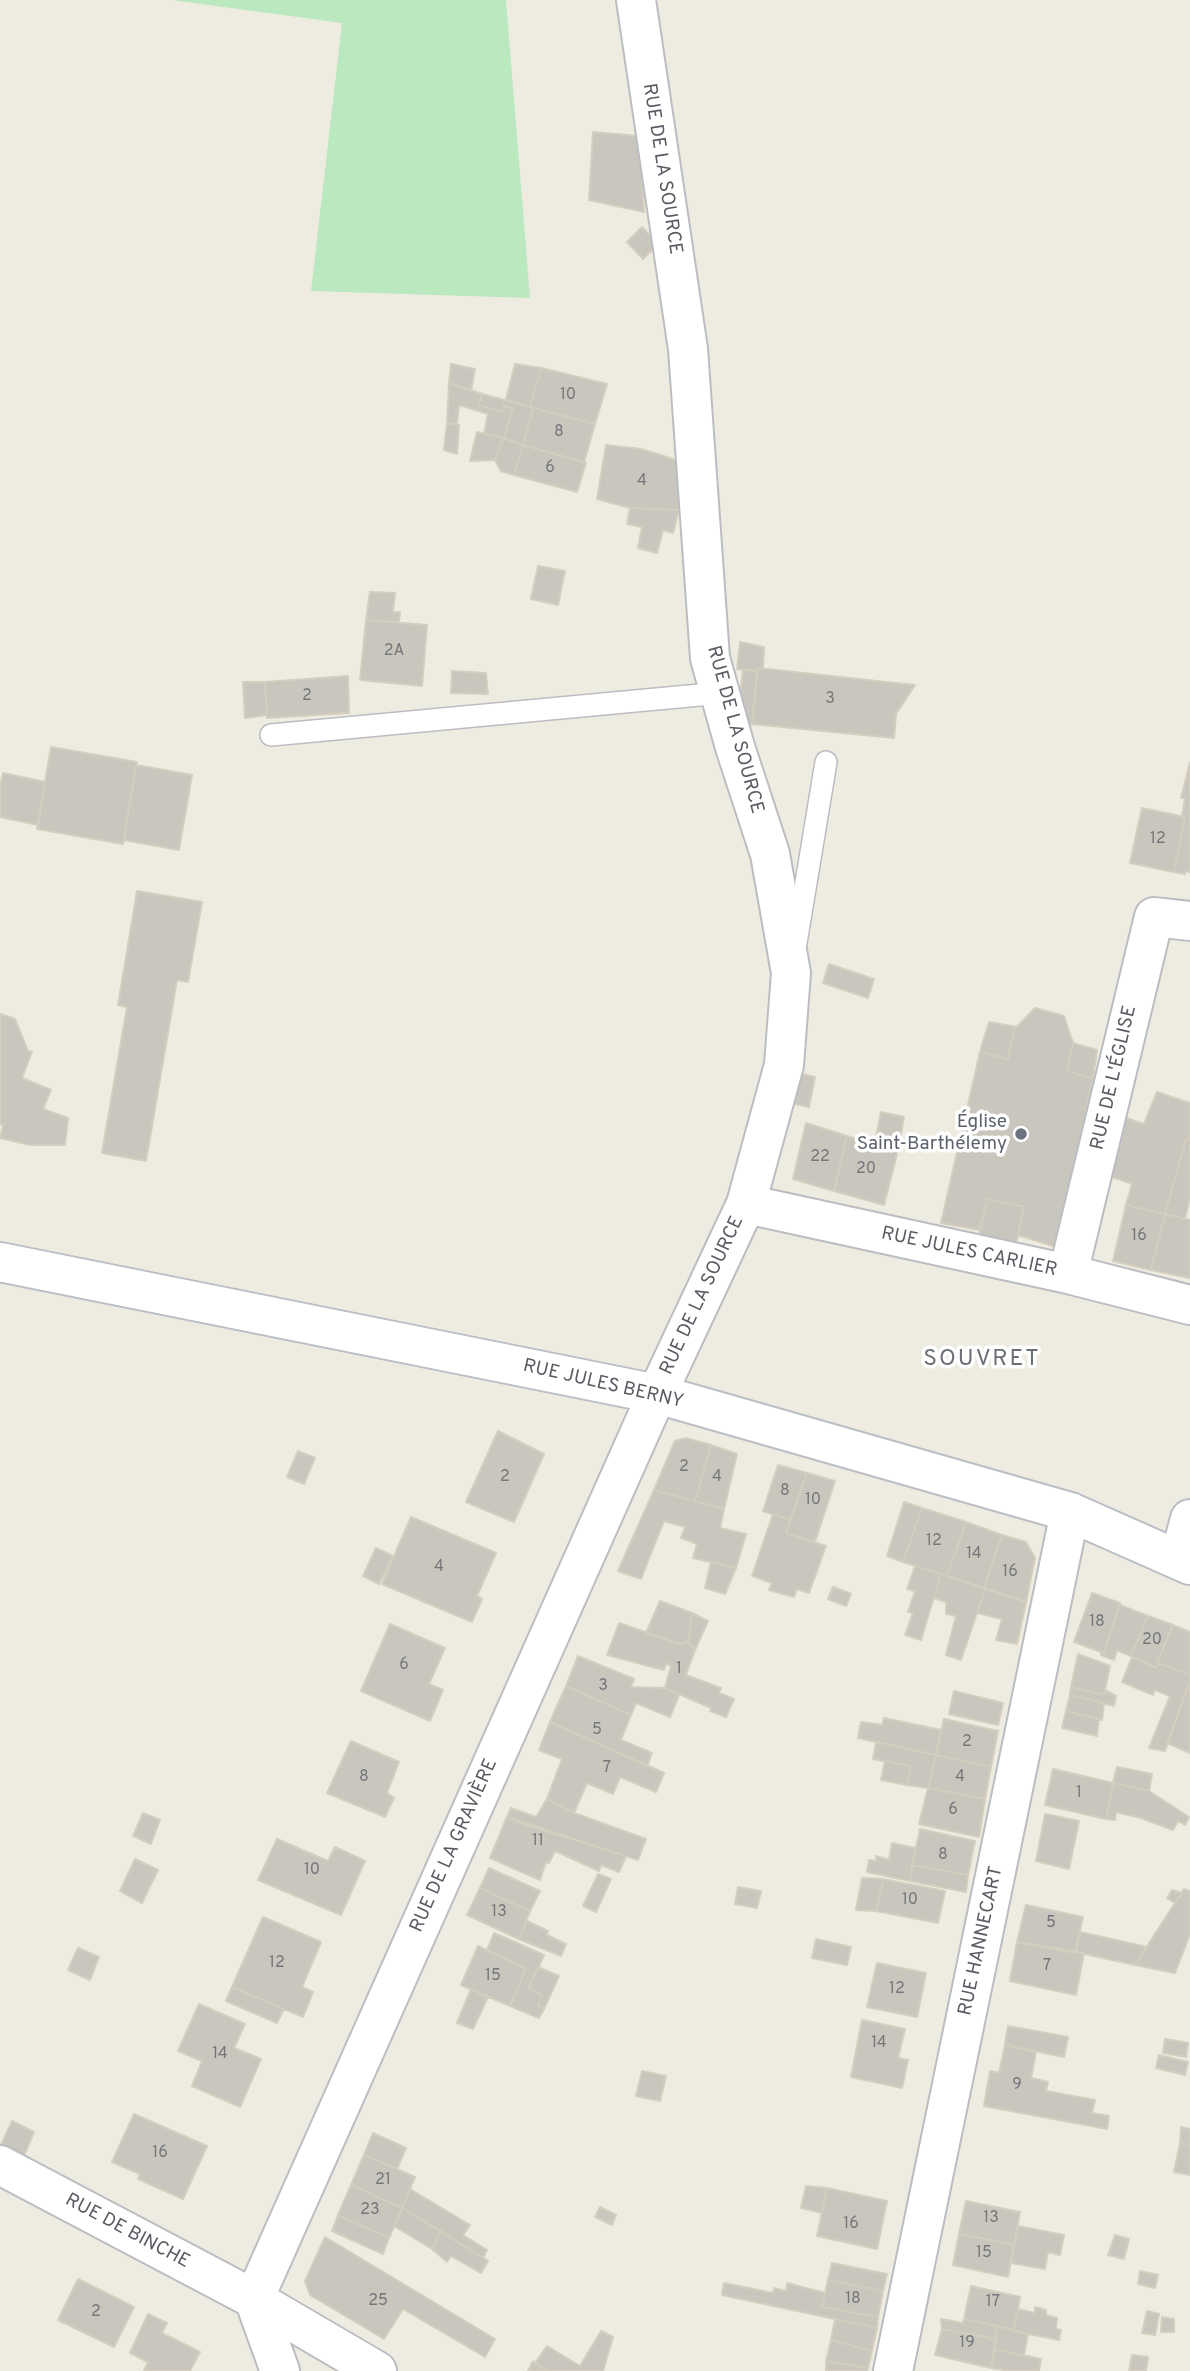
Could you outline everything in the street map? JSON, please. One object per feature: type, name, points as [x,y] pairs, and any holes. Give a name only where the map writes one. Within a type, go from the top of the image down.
[{"type":"street","name":"RUE DE LA SOURCE","points":[[636,0],[688,349],[710,658],[735,747],[770,854],[792,973],[784,1065],[746,1204],[657,1394]]},
{"type":"street","name":"RUE DE L'ÉGLISE","points":[[1068,1274],[1154,917],[1190,921]]},
{"type":"street","name":"RUE JULES CARLIER","points":[[746,1204],[1068,1274],[1190,1305]]},
{"type":"street","name":"RUE JULES BERNY","points":[[0,1262],[657,1394],[1070,1512],[1184,1563]]},
{"type":"street","name":"RUE DE LA GRAVIÈRE","points":[[254,2299],[657,1394]]},
{"type":"street","name":"RUE HANNECART","points":[[893,2371],[1070,1512]]},
{"type":"street","points":[[1184,1563],[1190,1519]]},
{"type":"street","name":"RUE DE BINCHE","points":[[0,2165],[254,2299],[377,2371]]},
{"type":"street","points":[[254,2299],[280,2371]]},
{"type":"lane","points":[[271,735],[721,692]]},
{"type":"lane","points":[[792,973],[825,762]]},
{"type":"green space","points":[[172,0],[506,0],[530,298],[311,291],[342,23]]},
{"type":"building","points":[[593,132],[639,136],[644,212],[589,200]]},
{"type":"building","points":[[642,227],[658,244],[643,259],[627,242]]},
{"type":"building","points":[[451,364],[475,369],[471,391],[449,383]]},
{"type":"building","points":[[515,364],[541,368],[530,407],[506,400]]},
{"type":"building","points":[[541,368],[607,384],[595,424],[530,407]]},
{"type":"building","points":[[449,383],[482,394],[479,405],[502,412],[504,406],[513,409],[504,438],[484,434],[488,414],[459,405],[457,425],[447,423]]},
{"type":"building","points":[[482,394],[533,408],[523,445],[504,438],[513,409],[504,406],[502,412],[479,405]]},
{"type":"building","points":[[533,408],[595,424],[584,462],[523,445]]},
{"type":"building","points":[[447,423],[459,425],[457,454],[444,450]]},
{"type":"building","points":[[477,432],[503,438],[495,460],[470,461]]},
{"type":"building","points":[[503,438],[523,445],[514,475],[501,471],[495,460]]},
{"type":"building","points":[[523,445],[586,463],[577,492],[514,475]]},
{"type":"building","points":[[606,445],[641,449],[689,464],[679,510],[630,508],[597,499]]},
{"type":"building","points":[[630,508],[679,510],[673,533],[663,530],[657,553],[638,548],[642,527],[627,524]]},
{"type":"building","points":[[538,566],[565,571],[558,605],[531,599]]},
{"type":"building","points":[[370,592],[395,593],[393,612],[400,612],[399,622],[366,620]]},
{"type":"building","points":[[366,620],[427,625],[422,686],[360,680]]},
{"type":"building","points":[[740,642],[764,647],[763,668],[758,668],[757,671],[737,669]]},
{"type":"building","points":[[758,668],[915,685],[896,714],[894,738],[752,724]]},
{"type":"building","points":[[743,670],[757,671],[752,724],[737,722]]},
{"type":"building","points":[[452,671],[486,673],[488,694],[451,693]]},
{"type":"building","points":[[348,676],[349,713],[267,718],[265,682]]},
{"type":"building","points":[[243,682],[265,682],[267,715],[245,718]]},
{"type":"building","points":[[51,747],[137,762],[123,844],[37,829]]},
{"type":"building","points":[[1190,762],[1190,872],[1186,871],[1185,874],[1174,872],[1185,817],[1182,817],[1185,798],[1181,798]]},
{"type":"building","points":[[136,765],[192,775],[179,850],[124,840]]},
{"type":"building","points":[[3,773],[45,782],[38,825],[0,817]]},
{"type":"building","points":[[1142,808],[1185,817],[1174,872],[1130,863]]},
{"type":"building","points":[[137,891],[202,902],[188,982],[177,980],[146,1161],[102,1153],[127,1007],[118,1005]]},
{"type":"building","points":[[829,964],[874,979],[868,998],[823,983]]},
{"type":"building","name":"Église Saint-Barthélemy","points":[[1035,1008],[1064,1016],[1073,1043],[1067,1071],[1093,1078],[1056,1247],[1018,1235],[1024,1207],[987,1199],[980,1230],[941,1223],[980,1052],[1008,1059],[1014,1030]]},
{"type":"building","points":[[0,1014],[15,1019],[28,1051],[32,1052],[22,1078],[51,1090],[43,1109],[68,1118],[65,1145],[30,1145],[0,1138],[3,1125],[0,1124]]},
{"type":"building","points":[[989,1022],[1017,1027],[1008,1059],[980,1052]]},
{"type":"building","points":[[1073,1043],[1097,1050],[1093,1078],[1067,1071]]},
{"type":"building","points":[[797,1073],[815,1077],[809,1107],[791,1103]]},
{"type":"building","points":[[1157,1092],[1190,1103],[1190,1140],[1186,1139],[1165,1214],[1126,1205],[1132,1184],[1099,1172],[1120,1116],[1144,1124]]},
{"type":"building","points":[[881,1112],[904,1117],[898,1150],[882,1145],[882,1140],[876,1138]]},
{"type":"building","points":[[806,1123],[847,1136],[834,1191],[793,1179]]},
{"type":"building","points":[[847,1136],[898,1150],[884,1205],[834,1191]]},
{"type":"building","points":[[1186,1139],[1190,1140],[1190,1197],[1185,1219],[1165,1214]]},
{"type":"building","points":[[987,1199],[1024,1207],[1016,1244],[979,1235]]},
{"type":"building","points":[[1126,1205],[1165,1214],[1151,1270],[1113,1261]]},
{"type":"building","points":[[1165,1214],[1190,1220],[1190,1278],[1151,1270]]},
{"type":"building","points":[[498,1431],[544,1454],[514,1522],[466,1502]]},
{"type":"building","points":[[686,1438],[711,1445],[695,1501],[654,1490],[675,1441]]},
{"type":"building","points":[[711,1445],[737,1454],[724,1509],[695,1501]]},
{"type":"building","points":[[298,1451],[315,1458],[304,1484],[287,1477]]},
{"type":"building","points":[[778,1465],[807,1473],[790,1520],[763,1511]]},
{"type":"building","points":[[807,1473],[835,1481],[815,1542],[786,1533]]},
{"type":"building","points":[[654,1490],[724,1509],[720,1528],[746,1534],[736,1568],[693,1558],[697,1544],[681,1538],[685,1527],[664,1521],[641,1579],[618,1571]]},
{"type":"building","points":[[904,1502],[922,1508],[903,1562],[887,1556]]},
{"type":"building","points":[[922,1508],[966,1522],[947,1576],[903,1562]]},
{"type":"building","points":[[773,1514],[790,1520],[786,1533],[826,1546],[809,1593],[797,1589],[794,1597],[769,1590],[772,1583],[752,1576]]},
{"type":"building","points":[[411,1517],[496,1553],[477,1596],[482,1599],[472,1622],[382,1584]]},
{"type":"building","points":[[966,1522],[1002,1535],[984,1588],[947,1576]]},
{"type":"building","points":[[1002,1535],[1026,1542],[1035,1558],[1026,1602],[984,1588]]},
{"type":"building","points":[[376,1548],[393,1556],[379,1584],[363,1576]]},
{"type":"building","points":[[711,1562],[736,1568],[725,1594],[705,1588]]},
{"type":"building","points":[[915,1566],[941,1574],[921,1640],[905,1635],[913,1613],[908,1612],[915,1591],[907,1589]]},
{"type":"building","points":[[941,1574],[985,1589],[961,1660],[946,1655],[956,1616],[946,1614],[946,1602],[934,1598]]},
{"type":"building","points":[[833,1587],[851,1594],[846,1606],[828,1599]]},
{"type":"building","points":[[985,1589],[1026,1602],[1017,1644],[996,1640],[1002,1619],[977,1613]]},
{"type":"building","points":[[1092,1593],[1120,1603],[1104,1653],[1074,1642]]},
{"type":"building","points":[[660,1601],[692,1613],[688,1642],[680,1644],[646,1633]]},
{"type":"building","points":[[1120,1605],[1148,1616],[1131,1656],[1117,1650],[1114,1660],[1101,1655],[1101,1652],[1104,1653]]},
{"type":"building","points":[[692,1613],[708,1621],[695,1650],[688,1642]]},
{"type":"building","points":[[1148,1616],[1173,1625],[1156,1668],[1131,1656]]},
{"type":"building","points":[[619,1623],[680,1644],[688,1642],[695,1650],[686,1675],[721,1688],[719,1693],[734,1699],[726,1717],[665,1688],[671,1666],[666,1663],[664,1670],[607,1655]]},
{"type":"building","points":[[390,1624],[445,1648],[429,1684],[443,1690],[430,1721],[361,1691]]},
{"type":"building","points":[[1173,1625],[1190,1632],[1190,1675],[1157,1662]]},
{"type":"building","points":[[1078,1654],[1110,1666],[1104,1695],[1071,1687]]},
{"type":"building","points":[[578,1656],[634,1679],[631,1687],[665,1688],[679,1695],[670,1717],[636,1703],[631,1715],[566,1686]]},
{"type":"building","points":[[1132,1657],[1156,1668],[1159,1663],[1190,1675],[1165,1751],[1149,1748],[1170,1696],[1155,1690],[1153,1695],[1122,1682]]},
{"type":"building","points":[[1190,1681],[1190,1753],[1167,1743]]},
{"type":"building","points":[[566,1686],[631,1715],[621,1740],[652,1753],[647,1766],[550,1722]]},
{"type":"building","points":[[1071,1687],[1104,1695],[1105,1690],[1116,1696],[1114,1706],[1070,1695]]},
{"type":"building","points":[[954,1691],[1003,1703],[998,1725],[949,1714]]},
{"type":"building","points":[[1070,1695],[1104,1703],[1102,1720],[1066,1711]]},
{"type":"building","points":[[1066,1711],[1099,1719],[1097,1736],[1062,1728]]},
{"type":"building","points":[[884,1718],[941,1730],[936,1755],[858,1738],[861,1722],[882,1725]]},
{"type":"building","points":[[944,1719],[998,1731],[991,1767],[936,1755]]},
{"type":"building","points":[[550,1722],[664,1773],[656,1792],[620,1777],[613,1794],[587,1783],[574,1813],[547,1799],[562,1759],[539,1750]]},
{"type":"building","points":[[351,1741],[399,1762],[387,1793],[394,1798],[385,1817],[327,1793]]},
{"type":"building","points":[[878,1742],[936,1755],[928,1788],[907,1785],[911,1766],[873,1759]]},
{"type":"building","points":[[936,1755],[991,1767],[985,1799],[928,1788]]},
{"type":"building","points":[[885,1761],[911,1766],[907,1785],[881,1780]]},
{"type":"building","points":[[1117,1767],[1152,1774],[1149,1791],[1113,1783]]},
{"type":"building","points":[[1053,1769],[1113,1783],[1106,1819],[1045,1805]]},
{"type":"building","points":[[1113,1783],[1149,1791],[1189,1817],[1185,1825],[1178,1821],[1173,1830],[1116,1812],[1115,1820],[1106,1819]]},
{"type":"building","points":[[928,1788],[985,1799],[979,1837],[919,1824]]},
{"type":"building","points":[[547,1799],[574,1813],[646,1839],[638,1860],[507,1817],[511,1808],[536,1817]]},
{"type":"building","points":[[143,1813],[160,1820],[151,1844],[133,1836]]},
{"type":"building","points":[[1045,1814],[1079,1821],[1069,1869],[1036,1861]]},
{"type":"building","points":[[507,1817],[626,1856],[619,1872],[601,1865],[599,1871],[555,1851],[549,1863],[546,1862],[540,1880],[490,1858]]},
{"type":"building","points":[[920,1829],[975,1841],[968,1875],[912,1865]]},
{"type":"building","points":[[277,1839],[328,1861],[335,1847],[365,1861],[341,1915],[258,1880]]},
{"type":"building","points":[[892,1843],[915,1848],[910,1881],[867,1872],[869,1860],[876,1861],[876,1856],[889,1860]]},
{"type":"building","points":[[135,1859],[158,1870],[142,1903],[120,1891]]},
{"type":"building","points":[[912,1865],[968,1875],[966,1892],[910,1881]]},
{"type":"building","points":[[489,1868],[540,1891],[530,1911],[480,1888]]},
{"type":"building","points":[[598,1874],[611,1879],[596,1912],[583,1906]]},
{"type":"building","points":[[862,1878],[883,1879],[876,1911],[856,1910]]},
{"type":"building","points":[[883,1879],[945,1891],[938,1923],[876,1911]]},
{"type":"building","points":[[738,1887],[761,1891],[757,1908],[735,1904]]},
{"type":"building","points":[[480,1888],[530,1911],[519,1939],[467,1915]]},
{"type":"building","points":[[1184,1889],[1190,1891],[1190,1934],[1175,1973],[1135,1965]]},
{"type":"building","points":[[1172,1890],[1182,1893],[1175,1903],[1167,1898]]},
{"type":"building","points":[[1026,1905],[1083,1917],[1075,1953],[1017,1942]]},
{"type":"building","points":[[263,1917],[321,1942],[302,1987],[313,1992],[303,2017],[232,1987]]},
{"type":"building","points":[[527,1921],[566,1944],[561,1956],[519,1939]]},
{"type":"building","points":[[1080,1932],[1147,1947],[1135,1965],[1076,1952]]},
{"type":"building","points":[[494,1933],[544,1955],[529,1988],[542,1995],[538,2006],[544,2009],[539,2018],[510,2006],[526,1969],[487,1950]]},
{"type":"building","points":[[816,1939],[851,1947],[847,1965],[812,1958]]},
{"type":"building","points":[[1017,1942],[1084,1953],[1076,1995],[1010,1981]]},
{"type":"building","points":[[478,1946],[526,1969],[510,2006],[461,1985]]},
{"type":"building","points":[[78,1948],[99,1957],[90,1980],[68,1970]]},
{"type":"building","points":[[877,1963],[926,1973],[917,2017],[867,2007]]},
{"type":"building","points":[[538,1967],[559,1976],[544,2009],[538,2006],[542,1995],[529,1988]]},
{"type":"building","points":[[232,1987],[284,2009],[277,2023],[226,2001]]},
{"type":"building","points":[[471,1989],[488,1997],[473,2029],[457,2023]]},
{"type":"building","points":[[199,2004],[245,2024],[234,2048],[261,2059],[240,2107],[192,2086],[202,2061],[178,2051]]},
{"type":"building","points":[[862,2020],[905,2029],[898,2058],[908,2060],[902,2088],[851,2077]]},
{"type":"building","points":[[1008,2026],[1068,2037],[1064,2057],[1005,2045]]},
{"type":"building","points":[[1165,2039],[1188,2043],[1186,2057],[1163,2053]]},
{"type":"building","points":[[1005,2045],[1036,2052],[1031,2078],[1048,2082],[1046,2091],[1095,2100],[1092,2113],[1109,2116],[1107,2129],[984,2106],[990,2071],[999,2073]]},
{"type":"building","points":[[1159,2055],[1188,2062],[1185,2075],[1156,2068]]},
{"type":"building","points":[[642,2071],[666,2076],[660,2101],[636,2096]]},
{"type":"building","points":[[134,2114],[207,2146],[183,2199],[138,2179],[140,2174],[112,2162]]},
{"type":"building","points":[[12,2121],[34,2132],[23,2158],[0,2147]]},
{"type":"building","points":[[1181,2127],[1190,2129],[1190,2145],[1180,2143]]},
{"type":"building","points":[[373,2133],[406,2148],[397,2169],[364,2155]]},
{"type":"building","points":[[1180,2143],[1190,2145],[1190,2175],[1174,2172]]},
{"type":"building","points":[[364,2155],[415,2177],[402,2208],[351,2185]]},
{"type":"building","points":[[351,2185],[402,2208],[389,2238],[338,2215]]},
{"type":"building","points":[[806,2186],[827,2188],[822,2213],[801,2208]]},
{"type":"building","points":[[827,2188],[887,2201],[877,2249],[817,2236]]},
{"type":"building","points":[[410,2189],[470,2225],[463,2235],[487,2250],[483,2258],[402,2208]]},
{"type":"building","points":[[966,2201],[1020,2212],[1014,2245],[959,2234]]},
{"type":"building","points":[[600,2207],[616,2215],[612,2225],[595,2217]]},
{"type":"building","points":[[402,2208],[441,2231],[432,2249],[394,2226]]},
{"type":"building","points":[[338,2215],[389,2238],[383,2254],[332,2231]]},
{"type":"building","points":[[1018,2226],[1064,2235],[1060,2255],[1048,2252],[1045,2269],[1011,2263]]},
{"type":"building","points":[[441,2231],[488,2261],[481,2273],[451,2256],[447,2262],[432,2249]]},
{"type":"building","points":[[959,2234],[1014,2245],[1008,2277],[953,2265]]},
{"type":"building","points":[[1115,2235],[1129,2239],[1124,2259],[1108,2255]]},
{"type":"building","points":[[325,2237],[495,2339],[485,2357],[403,2309],[384,2339],[310,2295],[305,2281]]},
{"type":"building","points":[[832,2263],[887,2274],[883,2291],[828,2280]]},
{"type":"building","points":[[1140,2271],[1158,2275],[1155,2288],[1138,2284]]},
{"type":"building","points":[[78,2279],[134,2307],[114,2347],[58,2320]]},
{"type":"building","points":[[828,2280],[883,2291],[878,2317],[822,2307]]},
{"type":"building","points":[[724,2283],[773,2293],[774,2288],[786,2291],[787,2283],[825,2293],[822,2307],[878,2317],[877,2328],[722,2295]]},
{"type":"building","points":[[971,2286],[1020,2297],[1014,2330],[964,2319]]},
{"type":"building","points":[[1035,2307],[1046,2310],[1046,2315],[1057,2318],[1056,2329],[1061,2330],[1059,2340],[1013,2331],[1018,2309],[1035,2313]]},
{"type":"building","points":[[1147,2311],[1159,2314],[1155,2335],[1142,2333]]},
{"type":"building","points":[[148,2314],[167,2323],[162,2333],[200,2352],[190,2371],[144,2371],[148,2362],[130,2353]]},
{"type":"building","points":[[1162,2317],[1174,2319],[1174,2332],[1161,2332]]},
{"type":"building","points":[[835,2319],[877,2328],[872,2351],[831,2340]]},
{"type":"building","points":[[941,2319],[963,2323],[964,2319],[997,2326],[994,2339],[942,2329]]},
{"type":"building","points":[[997,2326],[1028,2334],[1024,2356],[994,2349]]},
{"type":"building","points":[[942,2329],[997,2339],[991,2368],[935,2355]]},
{"type":"building","points":[[601,2331],[613,2337],[603,2371],[548,2371],[535,2363],[547,2346],[580,2366]]},
{"type":"building","points":[[831,2340],[872,2351],[868,2368],[826,2361]]},
{"type":"building","points":[[994,2349],[1041,2359],[1039,2371],[991,2368]]},
{"type":"building","points":[[1132,2355],[1148,2357],[1146,2371],[1129,2371]]},
{"type":"building","points":[[533,2361],[535,2363],[548,2371],[528,2371]]},
{"type":"building","points":[[826,2361],[868,2368],[867,2371],[826,2371]]},
{"type":"place","name":"Église Saint-Barthélemy","points":[[1021,1134]]},
{"type":"district","name":"SOUVRET","points":[[982,1360]]}]
